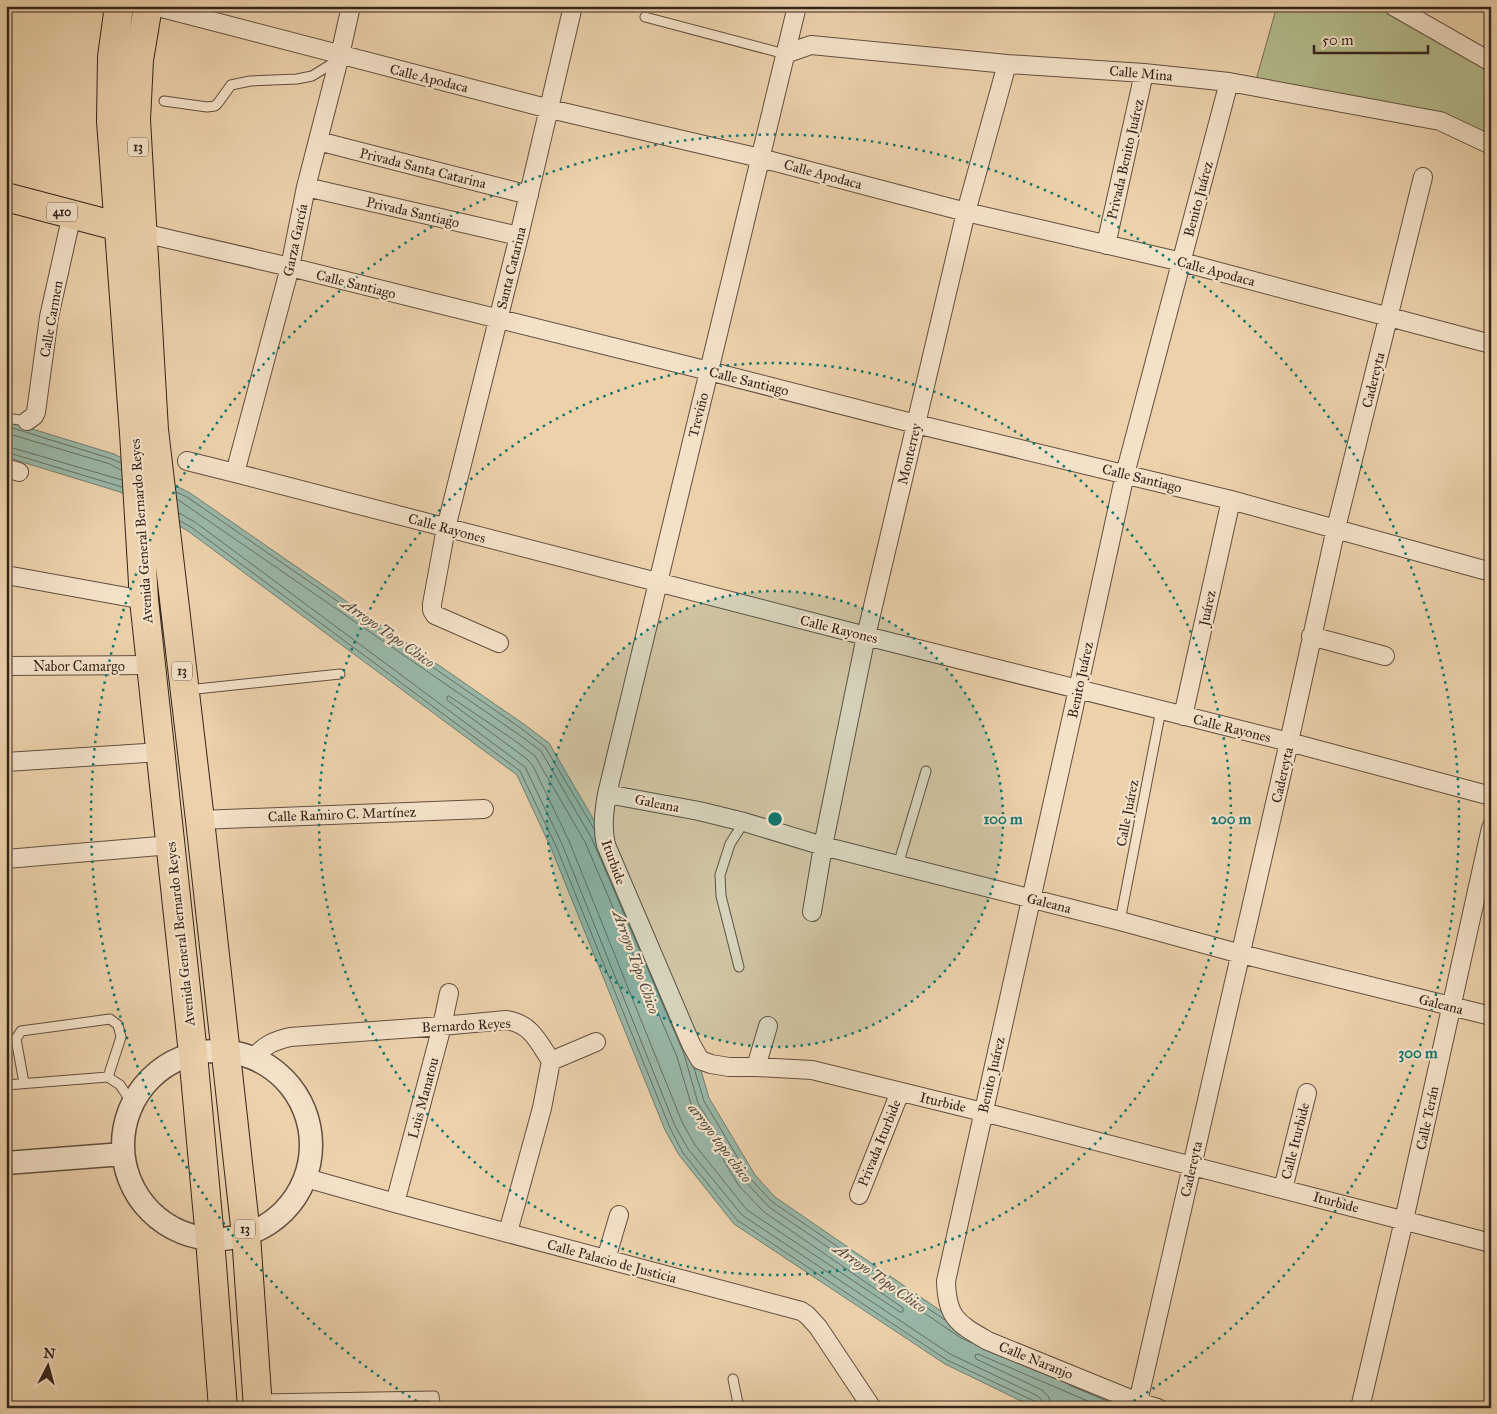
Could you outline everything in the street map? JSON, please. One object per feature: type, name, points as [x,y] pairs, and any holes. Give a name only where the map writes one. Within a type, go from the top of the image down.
[{"type":"main road","name":"Avenida General Bernardo Reyes","points":[[119,6],[112,57],[111,121],[130,230],[200,820],[246,1235],[258,1403]]},
{"type":"main road","name":"Avenida General Bernardo Reyes","points":[[148,6],[139,60],[136,97],[130,230],[136,462],[144,600],[193,1054],[210,1239],[222,1408]]},
{"type":"main road","name":"Calle Santiago","points":[[6,197],[130,230]]},
{"type":"street","name":"Calle Apodaca","points":[[154,6],[340,57],[760,158],[966,212],[1182,262],[1491,344]]},
{"type":"street","name":"Garza García","points":[[235,472],[290,267],[306,187],[340,57],[351,6]]},
{"type":"street","name":"Santa Catarina","points":[[499,643],[435,614],[432,610],[432,604],[446,528],[550,109],[573,6]]},
{"type":"street","name":"Treviño","points":[[607,794],[796,6]]},
{"type":"street","points":[[1393,6],[1491,62]]},
{"type":"street","name":"Calle Mina","points":[[785,54],[810,45],[1007,64],[1144,73],[1229,82],[1440,121],[1491,146]]},
{"type":"street","name":"Monterrey","points":[[812,912],[823,846],[866,636],[966,212],[1007,64]]},
{"type":"street","name":"Privada Benito Juárez","points":[[1106,245],[1144,73]]},
{"type":"street","name":"Benito Juárez","points":[[946,1281],[1125,474],[1229,82]]},
{"type":"street","name":"Privada Santa Catarina","points":[[318,141],[529,195]]},
{"type":"street","name":"Cadereyta","points":[[1138,1402],[1336,528],[1423,178]]},
{"type":"street","name":"Privada Santiago","points":[[306,187],[519,236]]},
{"type":"street","name":"Calle Carmen","points":[[27,421],[36,412],[49,317],[72,214]]},
{"type":"street","name":"Calle Santiago","points":[[130,230],[290,267],[916,424],[1231,500],[1491,572]]},
{"type":"street","name":"Calle Rayones","points":[[188,462],[235,472],[866,636],[1289,742],[1491,796]]},
{"type":"street","name":"Juárez","points":[[1183,716],[1231,500]]},
{"type":"street","points":[[6,575],[144,600]]},
{"type":"street","points":[[1311,636],[1385,656]]},
{"type":"street","name":"Nabor Camargo","points":[[6,666],[152,665]]},
{"type":"street","points":[[6,762],[161,752]]},
{"type":"street","name":"Galeana","points":[[607,794],[689,809],[744,822],[823,846],[1120,921],[1240,954],[1491,1016]]},
{"type":"street","name":"Iturbide","points":[[607,794],[602,830],[606,845],[700,1060],[730,1067],[812,1070],[983,1112],[1491,1243]]},
{"type":"street","name":"Calle Ramiro C. Martínez","points":[[200,820],[484,809]]},
{"type":"street","name":"Calle Terán","points":[[1360,1408],[1404,1220],[1491,828]]},
{"type":"street","points":[[6,858],[171,845]]},
{"type":"street","name":"Luis Manatou","points":[[395,1203],[442,1026],[448,993]]},
{"type":"street","name":"Bernardo Reyes","points":[[253,1058],[265,1046],[290,1036],[506,1020],[515,1021],[528,1029],[551,1061]]},
{"type":"street","points":[[756,1067],[768,1026]]},
{"type":"street","points":[[508,1232],[542,1108],[551,1061],[596,1042]]},
{"type":"street","name":"13","points":[[225,1051],[253,1058],[278,1073],[298,1094],[309,1121],[312,1150],[306,1178],[292,1203],[272,1223],[246,1235],[210,1239],[185,1234],[161,1221],[142,1203],[129,1180],[123,1154],[124,1128],[132,1103],[148,1081],[168,1064],[193,1054],[225,1051]]},
{"type":"street","name":"Privada Iturbide","points":[[859,1195],[900,1092]]},
{"type":"street","name":"Calle Iturbide","points":[[1283,1189],[1307,1093]]},
{"type":"street","points":[[6,1163],[123,1154]]},
{"type":"street","name":"Calle Palacio de Justicia","points":[[306,1178],[801,1311],[808,1315],[818,1327],[872,1408]]},
{"type":"street","points":[[606,1259],[619,1215]]},
{"type":"street","name":"Calle Naranjo","points":[[946,1281],[946,1298],[950,1310],[957,1321],[967,1329],[988,1340],[1138,1402],[1158,1408]]},
{"type":"lane","points":[[645,17],[785,54]]},
{"type":"lane","points":[[164,101],[207,107],[214,106],[231,86],[250,81],[297,79],[312,76],[340,57]]},
{"type":"lane","points":[[6,418],[27,421]]},
{"type":"lane","points":[[185,690],[340,674]]},
{"type":"lane","name":"Calle Juárez","points":[[1120,921],[1161,710]]},
{"type":"lane","points":[[898,865],[926,771]]},
{"type":"lane","points":[[739,967],[721,896],[720,875],[730,844],[744,822]]},
{"type":"lane","points":[[24,1082],[16,1039],[21,1031],[110,1019],[118,1025],[121,1037],[108,1077]]},
{"type":"lane","points":[[6,1085],[24,1082],[108,1077],[120,1085],[132,1103]]},
{"type":"lane","points":[[733,1379],[739,1408]]},
{"type":"lane","points":[[258,1403],[353,1403],[434,1396],[436,1408]]},
{"type":"green space","points":[[1277,6],[1391,6],[1491,62],[1491,145],[1440,121],[1254,87]]},
{"type":"water","points":[[6,421],[114,454],[190,493],[549,743],[602,834],[695,1050],[709,1098],[755,1175],[775,1197],[967,1329],[1155,1408],[1038,1408],[1021,1401],[945,1364],[734,1224],[679,1155],[665,1130],[551,848],[517,775],[188,531],[120,492],[6,457]]},
{"type":"water label","name":"Arroyo Topo Chico","points":[[388,633]]},
{"type":"water label","name":"Arroyo Topo Chico","points":[[636,962]]},
{"type":"water label","name":"arroyo topo chico","points":[[720,1143]]},
{"type":"water label","name":"Arroyo Topo Chico","points":[[880,1278]]}]
